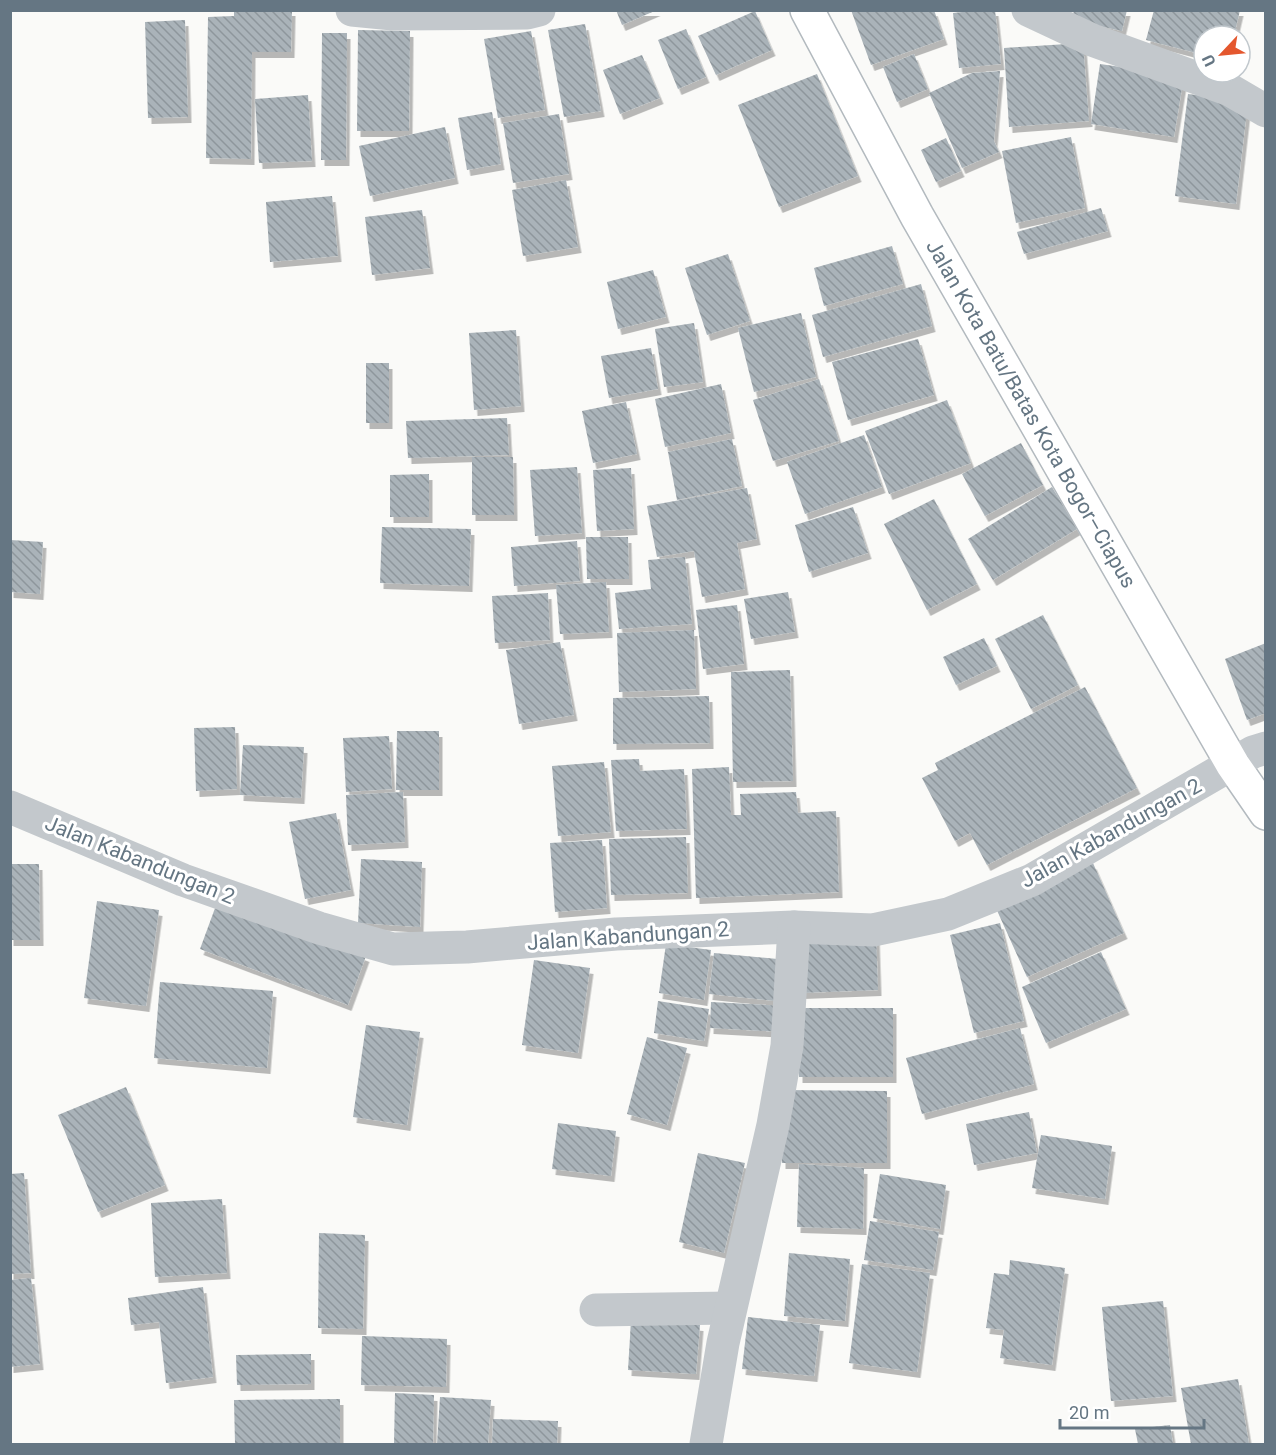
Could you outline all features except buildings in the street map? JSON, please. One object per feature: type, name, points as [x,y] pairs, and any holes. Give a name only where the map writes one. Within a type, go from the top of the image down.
[{"type":"main road","name":"Jalan Kota Batu/Batas Kota Bogor–Ciapus","points":[[807,10],[917,216],[1233,765],[1266,813]]},
{"type":"street","points":[[352,10],[446,15],[527,13],[539,10]]},
{"type":"street","points":[[1028,10],[1092,40],[1230,90],[1266,111]]},
{"type":"street","name":"Jalan Kabandungan 2","points":[[10,807],[183,880],[319,928],[393,949],[467,947],[616,934],[794,927],[873,930],[948,914],[1032,880],[1266,748]]},
{"type":"street","points":[[706,1444],[730,1308],[773,1125],[787,1046],[794,927]]},
{"type":"street","points":[[596,1310],[730,1308]]}]
